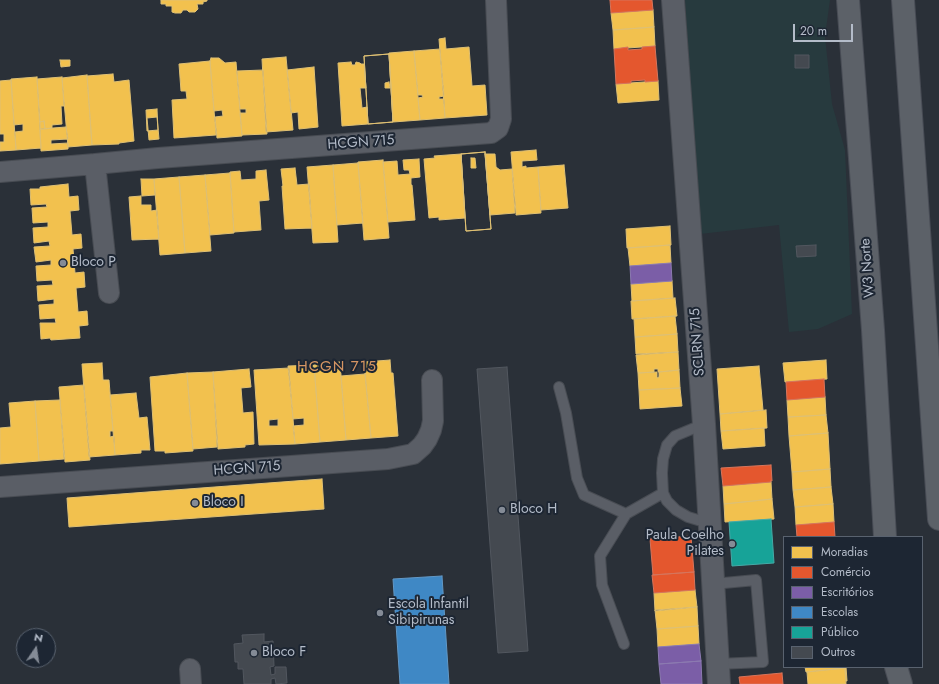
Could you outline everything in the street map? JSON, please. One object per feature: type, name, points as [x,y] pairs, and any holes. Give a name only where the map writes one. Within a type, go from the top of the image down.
[{"type":"main road","name":"W3 Norte","points":[[848,0],[873,330],[885,536]]},
{"type":"main road","points":[[904,0],[939,519]]},
{"type":"main road","points":[[895,668],[895,684]]},
{"type":"main road","points":[[895,668],[901,684]]},
{"type":"street","name":"HCGN 715","points":[[0,172],[158,158],[491,133],[498,128],[501,119],[496,0]]},
{"type":"street","name":"SCLRN 715","points":[[673,0],[704,424],[718,674]]},
{"type":"street","points":[[95,164],[109,293]]},
{"type":"street","name":"HCGN 715","points":[[0,487],[388,459],[413,454],[422,446],[432,430],[432,380]]},
{"type":"lane","points":[[559,387],[566,414],[577,478],[584,495],[626,514]]},
{"type":"lane","points":[[704,424],[675,436],[667,445],[663,459],[663,493],[667,501],[676,510],[688,517],[710,522]]},
{"type":"lane","points":[[624,644],[602,586],[600,556],[626,514],[663,493]]},
{"type":"lane","points":[[713,584],[756,580],[763,662],[718,674]]},
{"type":"green space","points":[[685,0],[830,0],[825,36],[832,104],[845,150],[852,314],[818,329],[789,332],[779,225],[700,234]]},
{"type":"building: Moradias","points":[[161,0],[207,1],[203,2],[203,4],[197,4],[198,9],[195,12],[183,10],[181,13],[175,13],[172,12],[172,6],[161,4]]},
{"type":"building: Moradias","points":[[653,10],[654,27],[613,30],[611,13]]},
{"type":"building: Moradias","points":[[654,27],[655,46],[614,49],[613,30]]},
{"type":"building: Moradias","points":[[445,38],[446,49],[469,47],[472,86],[485,85],[487,115],[445,118],[439,39]]},
{"type":"building: Moradias","points":[[440,49],[444,96],[439,97],[439,99],[444,99],[445,118],[420,120],[418,98],[423,97],[422,95],[418,95],[414,51]]},
{"type":"building: Moradias","points":[[414,51],[420,120],[393,122],[389,53]]},
{"type":"building: Moradias","points":[[389,54],[393,122],[368,124],[364,56]],"holes":[[[389,82],[390,88],[385,88],[385,83]]]},
{"type":"building: Moradias","points":[[389,54],[393,122],[368,124],[364,56]]},
{"type":"building: Moradias","points":[[286,57],[293,130],[266,132],[262,59]]},
{"type":"building: Moradias","points":[[211,58],[219,58],[225,63],[236,62],[242,136],[217,138],[215,117],[223,116],[222,110],[214,111]]},
{"type":"building: Moradias","points":[[60,60],[70,60],[70,66],[61,67]]},
{"type":"building: Moradias","points":[[210,61],[216,135],[174,138],[172,100],[187,99],[186,91],[181,91],[179,64]]},
{"type":"building: Moradias","points":[[351,62],[352,65],[355,65],[356,62],[364,64],[366,88],[360,88],[362,108],[367,107],[368,124],[342,126],[338,63]]},
{"type":"building: Moradias","points":[[314,67],[318,127],[299,129],[298,112],[291,113],[287,70]]},
{"type":"building: Moradias","points":[[263,70],[267,134],[242,135],[240,113],[246,113],[246,109],[240,109],[237,71]]},
{"type":"building: Moradias","points":[[113,74],[114,82],[129,80],[134,141],[119,144],[92,145],[87,76]]},
{"type":"building: Moradias","points":[[87,75],[92,145],[68,147],[62,78]]},
{"type":"building: Moradias","points":[[37,77],[41,148],[16,150],[15,132],[23,131],[23,124],[14,125],[11,79]]},
{"type":"building: Moradias","points":[[62,77],[64,106],[61,106],[62,124],[52,125],[52,128],[45,129],[44,121],[40,122],[37,79]]},
{"type":"building: Moradias","points":[[11,80],[16,150],[0,151],[0,142],[4,142],[4,134],[0,134],[0,81]]},
{"type":"building: Moradias","points":[[658,81],[659,100],[618,103],[616,84]]},
{"type":"building: Moradias","points":[[157,109],[158,130],[147,131],[146,110]]},
{"type":"building: Moradias","points":[[157,117],[159,139],[149,140],[147,118]]},
{"type":"building: Moradias","points":[[44,121],[45,129],[40,129],[40,122]]},
{"type":"building: Moradias","points":[[66,127],[68,139],[51,140],[51,144],[68,143],[68,149],[41,151],[40,129]]},
{"type":"building: Moradias","points":[[536,150],[537,160],[522,161],[522,167],[538,167],[541,213],[516,215],[511,152]]},
{"type":"building: Moradias","points":[[485,152],[491,229],[466,231],[461,154]],"holes":[[[471,158],[475,158],[476,168],[471,168]]]},
{"type":"building: Moradias","points":[[485,152],[491,229],[466,231],[461,154]]},
{"type":"building: Moradias","points":[[461,154],[465,218],[439,220],[439,217],[429,218],[424,159],[435,158],[434,156]]},
{"type":"building: Moradias","points":[[485,154],[495,154],[496,167],[500,170],[512,169],[515,213],[490,215]]},
{"type":"building: Moradias","points":[[419,159],[420,177],[411,178],[415,220],[388,222],[383,162],[397,161],[398,175],[410,174],[409,170],[404,170],[403,160]]},
{"type":"building: Moradias","points":[[383,160],[389,238],[364,240],[358,162]]},
{"type":"building: Moradias","points":[[358,163],[363,223],[337,225],[333,165]]},
{"type":"building: Moradias","points":[[333,165],[338,242],[313,243],[307,167]]},
{"type":"building: Moradias","points":[[564,165],[568,208],[541,210],[538,167]]},
{"type":"building: Moradias","points":[[295,168],[297,185],[309,184],[312,228],[285,229],[281,169]]},
{"type":"building: Moradias","points":[[266,170],[269,200],[259,201],[261,230],[234,232],[230,172],[240,171],[241,180],[256,179],[256,171]]},
{"type":"building: Moradias","points":[[230,173],[234,233],[210,235],[205,175]]},
{"type":"building: Moradias","points":[[205,175],[211,251],[185,253],[179,177]]},
{"type":"building: Moradias","points":[[179,177],[185,253],[160,255],[154,179]]},
{"type":"building: Moradias","points":[[141,179],[154,179],[155,195],[142,196]]},
{"type":"building: Moradias","name":"Bloco P","points":[[68,184],[69,197],[78,196],[79,210],[70,211],[72,235],[81,234],[82,248],[73,249],[75,273],[84,272],[85,287],[76,288],[78,312],[87,311],[88,325],[79,326],[80,338],[51,340],[50,338],[41,339],[40,323],[56,323],[55,318],[40,319],[39,305],[54,304],[54,299],[38,301],[37,286],[53,285],[52,280],[37,281],[36,266],[51,265],[51,260],[36,262],[34,247],[50,246],[49,241],[34,243],[33,228],[48,227],[48,222],[33,223],[32,208],[47,207],[46,204],[31,205],[30,189],[40,189],[40,187]]},
{"type":"building: Moradias","points":[[141,196],[141,205],[151,205],[151,211],[157,210],[159,239],[132,240],[129,197]]},
{"type":"building: Moradias","points":[[670,226],[671,245],[627,248],[626,229]]},
{"type":"building: Moradias","points":[[670,245],[671,263],[630,266],[628,248]]},
{"type":"building: Moradias","points":[[672,281],[673,298],[632,301],[631,284]]},
{"type":"building: Moradias","points":[[675,298],[677,316],[632,319],[631,301]]},
{"type":"building: Moradias","points":[[675,316],[677,334],[635,337],[634,319]]},
{"type":"building: Moradias","points":[[677,334],[678,352],[636,354],[635,337]]},
{"type":"building: Moradias","points":[[678,352],[679,370],[658,372],[658,369],[654,369],[654,372],[638,373],[636,355]]},
{"type":"building: Moradias","points":[[390,360],[391,373],[393,373],[398,436],[371,438],[364,362]]},
{"type":"building: Moradias","points":[[826,360],[827,379],[785,382],[783,363]]},
{"type":"building: Moradias","points":[[340,362],[346,440],[320,442],[314,365]]},
{"type":"building: Moradias","points":[[102,363],[103,380],[109,380],[113,431],[110,431],[110,437],[114,436],[115,455],[89,457],[82,364]]},
{"type":"building: Moradias","points":[[314,365],[320,442],[295,444],[293,426],[304,425],[304,418],[293,419],[288,366]]},
{"type":"building: Moradias","points":[[759,366],[763,410],[720,414],[717,369]]},
{"type":"building: Moradias","points":[[289,368],[295,444],[259,445],[254,370]],"holes":[[[278,419],[278,426],[269,426],[269,420]]]},
{"type":"building: Moradias","points":[[249,369],[251,387],[241,388],[243,413],[253,412],[254,444],[245,445],[245,447],[218,449],[213,372]]},
{"type":"building: Moradias","points":[[679,370],[680,388],[639,390],[638,373],[657,372],[657,378],[659,377],[659,372]]},
{"type":"building: Moradias","points":[[213,372],[217,447],[193,449],[187,373]]},
{"type":"building: Moradias","points":[[187,373],[193,451],[165,453],[165,451],[155,451],[150,377]]},
{"type":"building: Moradias","points":[[365,374],[371,438],[346,440],[341,376]]},
{"type":"building: Moradias","points":[[84,385],[90,460],[65,462],[59,387]]},
{"type":"building: Moradias","points":[[680,388],[682,406],[640,409],[639,390]]},
{"type":"building: Moradias","points":[[136,393],[139,418],[147,417],[150,450],[141,450],[141,453],[115,455],[110,395]]},
{"type":"building: Moradias","points":[[825,397],[826,415],[788,417],[787,400]]},
{"type":"building: Moradias","points":[[60,400],[64,459],[39,461],[35,401]]},
{"type":"building: Moradias","points":[[35,401],[39,461],[0,464],[0,428],[11,427],[9,403]]},
{"type":"building: Moradias","points":[[766,410],[767,428],[721,431],[720,414]]},
{"type":"building: Moradias","points":[[826,415],[828,433],[789,436],[788,417]]},
{"type":"building: Moradias","points":[[764,428],[765,446],[723,449],[721,431]]},
{"type":"building: Moradias","points":[[828,433],[830,469],[792,472],[789,436]]},
{"type":"building: Moradias","points":[[830,469],[831,487],[793,490],[792,472]]},
{"type":"building: Moradias","name":"Bloco I","points":[[322,479],[324,509],[69,527],[67,498]]},
{"type":"building: Moradias","points":[[771,482],[772,499],[724,504],[723,486]]},
{"type":"building: Moradias","points":[[831,487],[833,504],[795,507],[793,490]]},
{"type":"building: Moradias","points":[[772,499],[774,519],[725,522],[724,504]]},
{"type":"building: Moradias","points":[[833,504],[834,522],[796,525],[795,507]]},
{"type":"building: Moradias","points":[[695,590],[697,607],[655,611],[654,593]]},
{"type":"building: Moradias","points":[[697,607],[698,626],[657,629],[655,610]]},
{"type":"building: Moradias","points":[[698,626],[699,644],[658,647],[657,629]]},
{"type":"building: Moradias","points":[[805,668],[845,668],[806,672]]},
{"type":"building: Moradias","points":[[845,668],[846,668],[846,681]]},
{"type":"building: Moradias","points":[[845,668],[846,684],[808,684],[807,672]]},
{"type":"building: Comércio","points":[[610,0],[652,0],[653,10],[611,13]]},
{"type":"building: Comércio","points":[[655,46],[658,81],[631,81],[631,83],[616,84],[614,49],[628,47],[628,50],[642,49],[642,47]]},
{"type":"building: Comércio","points":[[824,379],[825,397],[787,400],[786,382]]},
{"type":"building: Comércio","points":[[771,465],[771,482],[723,486],[721,468]]},
{"type":"building: Comércio","points":[[834,522],[835,536],[797,536],[796,525]]},
{"type":"building: Comércio","points":[[691,536],[694,572],[653,575],[650,539]]},
{"type":"building: Comércio","points":[[694,572],[695,590],[654,593],[652,575]]},
{"type":"building: Comércio","points":[[782,673],[783,684],[740,684],[739,677]]},
{"type":"building: Escritórios","points":[[671,263],[672,281],[631,284],[630,266]]},
{"type":"building: Escritórios","points":[[699,644],[701,661],[659,664],[658,647]]},
{"type":"building: Escritórios","points":[[701,661],[702,684],[661,684],[659,664]]},
{"type":"building: Escolas","points":[[442,576],[449,684],[400,684],[393,579]]},
{"type":"building: Público","points":[[771,519],[774,563],[732,566],[729,522]]},
{"type":"building: Outros","points":[[795,55],[809,55],[809,68],[795,68]]},
{"type":"building: Outros","points":[[816,245],[816,256],[797,257],[796,246]]},
{"type":"building: Outros","name":"Bloco H","points":[[507,367],[528,651],[498,653],[477,369]]},
{"type":"building: Outros","name":"Bloco F","points":[[264,634],[264,642],[273,641],[274,666],[270,667],[271,675],[275,674],[275,667],[286,667],[287,683],[276,684],[275,678],[271,679],[271,684],[244,684],[243,669],[238,669],[238,662],[235,662],[234,644],[243,643],[242,635]]},
{"type":"place","name":"Bloco P","points":[[63,263]]},
{"type":"place","name":"Bloco I","points":[[195,503]]},
{"type":"place","name":"Bloco H","points":[[502,510]]},
{"type":"place","name":"Paula Coelho Pilates","points":[[732,544]]},
{"type":"place","name":"Escola Infantil Sibipirunas","points":[[380,613]]},
{"type":"place","name":"Bloco F","points":[[254,653]]},
{"type":"district","name":"HCGN 715","points":[[337,367]]}]
